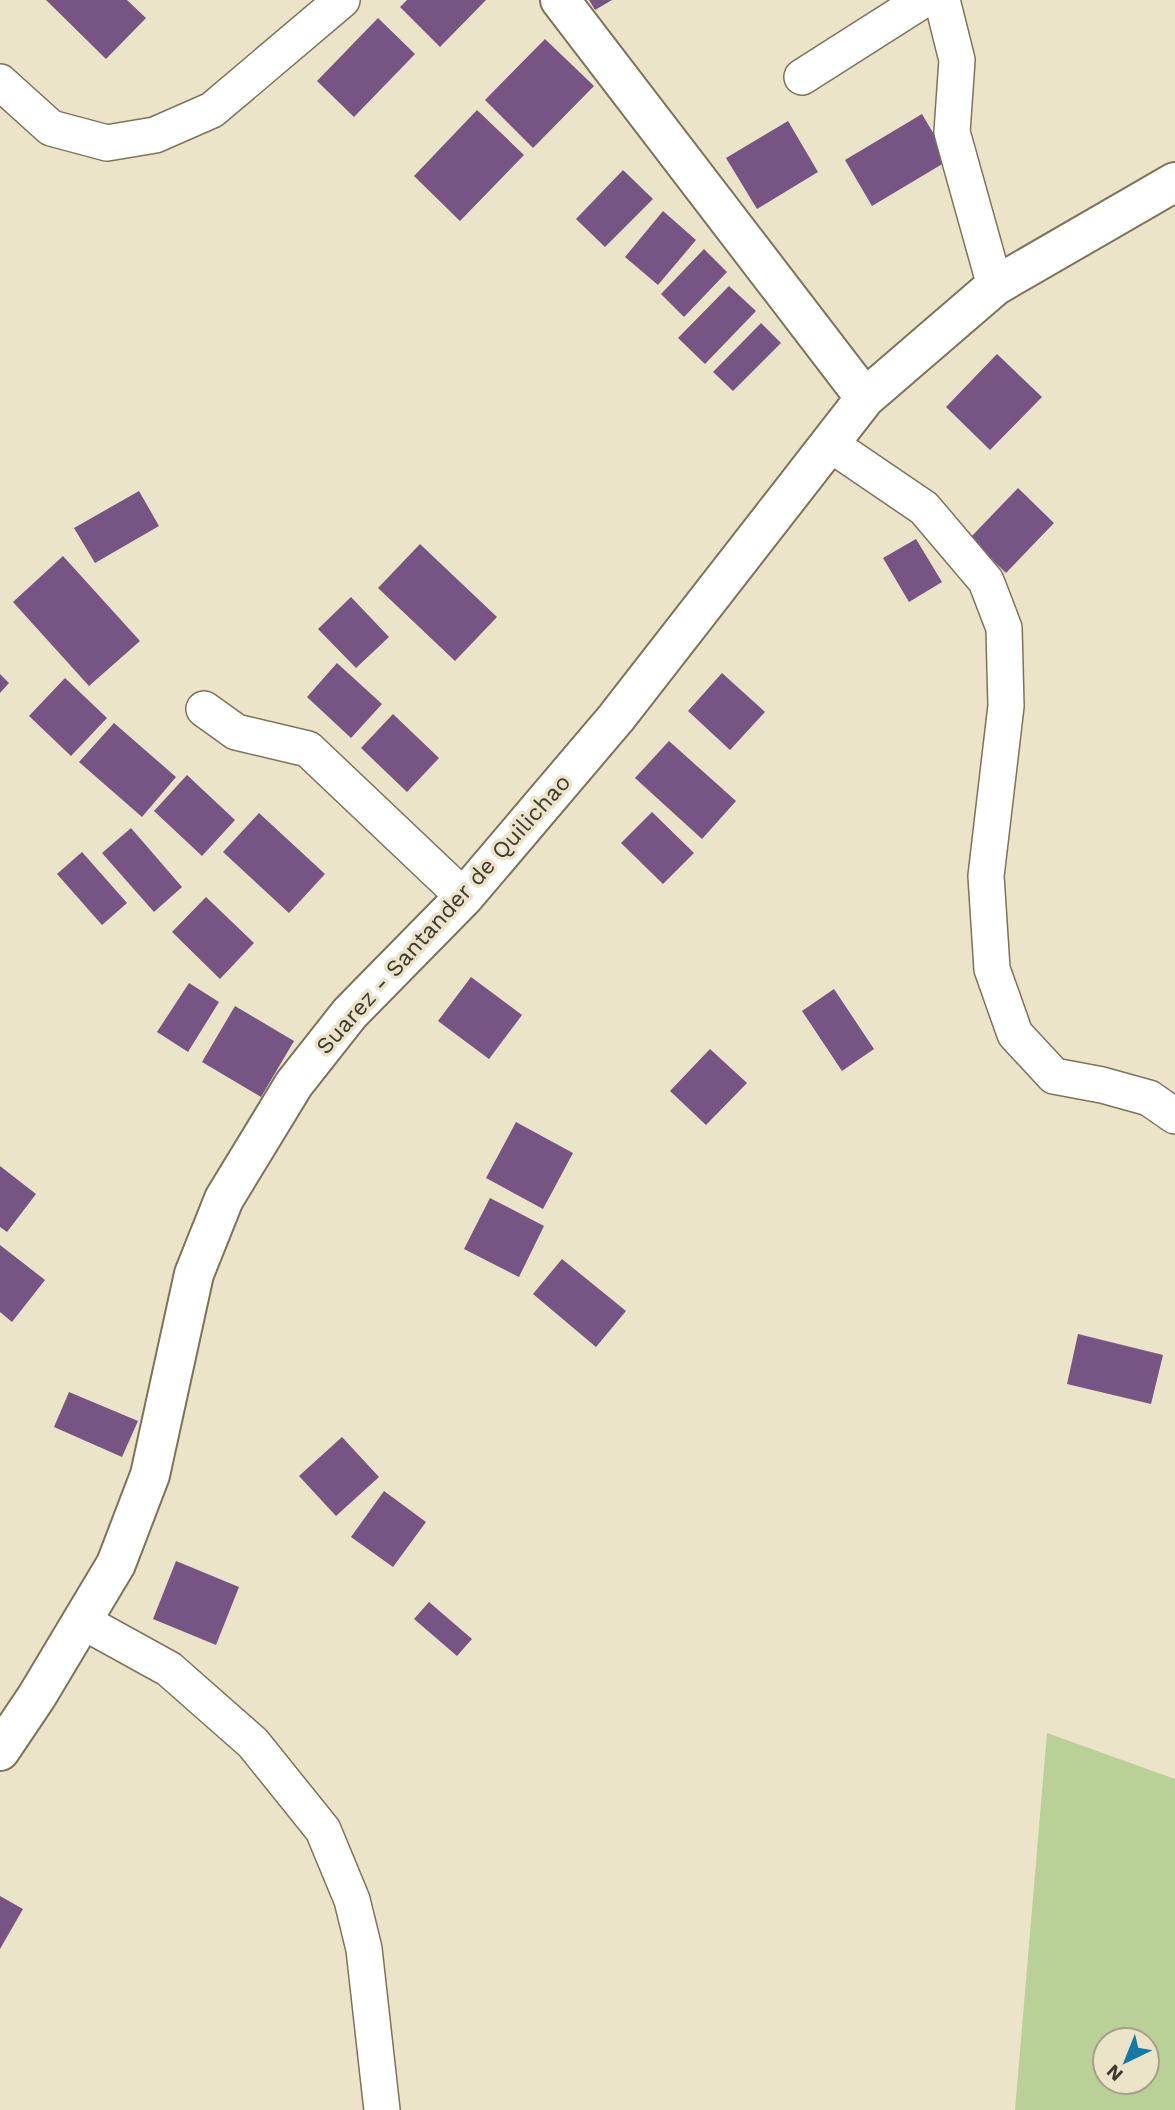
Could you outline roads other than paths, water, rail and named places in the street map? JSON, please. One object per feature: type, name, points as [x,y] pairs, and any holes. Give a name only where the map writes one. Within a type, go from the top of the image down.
[{"type":"main road","points":[[561,0],[865,398]]},
{"type":"main road","name":"Suarez - Santander de Quilichao","points":[[0,1751],[37,1696],[116,1564],[150,1475],[194,1274],[224,1199],[294,1084],[342,1023],[464,897],[616,718],[865,398],[995,286],[1175,182]]},
{"type":"street","points":[[0,82],[51,128],[107,143],[155,135],[212,110],[342,0]]},
{"type":"street","points":[[802,77],[923,0]]},
{"type":"street","points":[[942,0],[957,60],[952,132],[995,286]]},
{"type":"street","points":[[830,444],[924,508],[986,581],[1004,628],[1006,706],[986,876],[992,969],[1015,1034],[1054,1076],[1149,1098],[1175,1116]]},
{"type":"street","points":[[204,709],[236,733],[308,749],[464,897]]},
{"type":"street","points":[[82,1621],[169,1669],[253,1743],[323,1830],[352,1900],[364,1949],[382,2110]]}]
